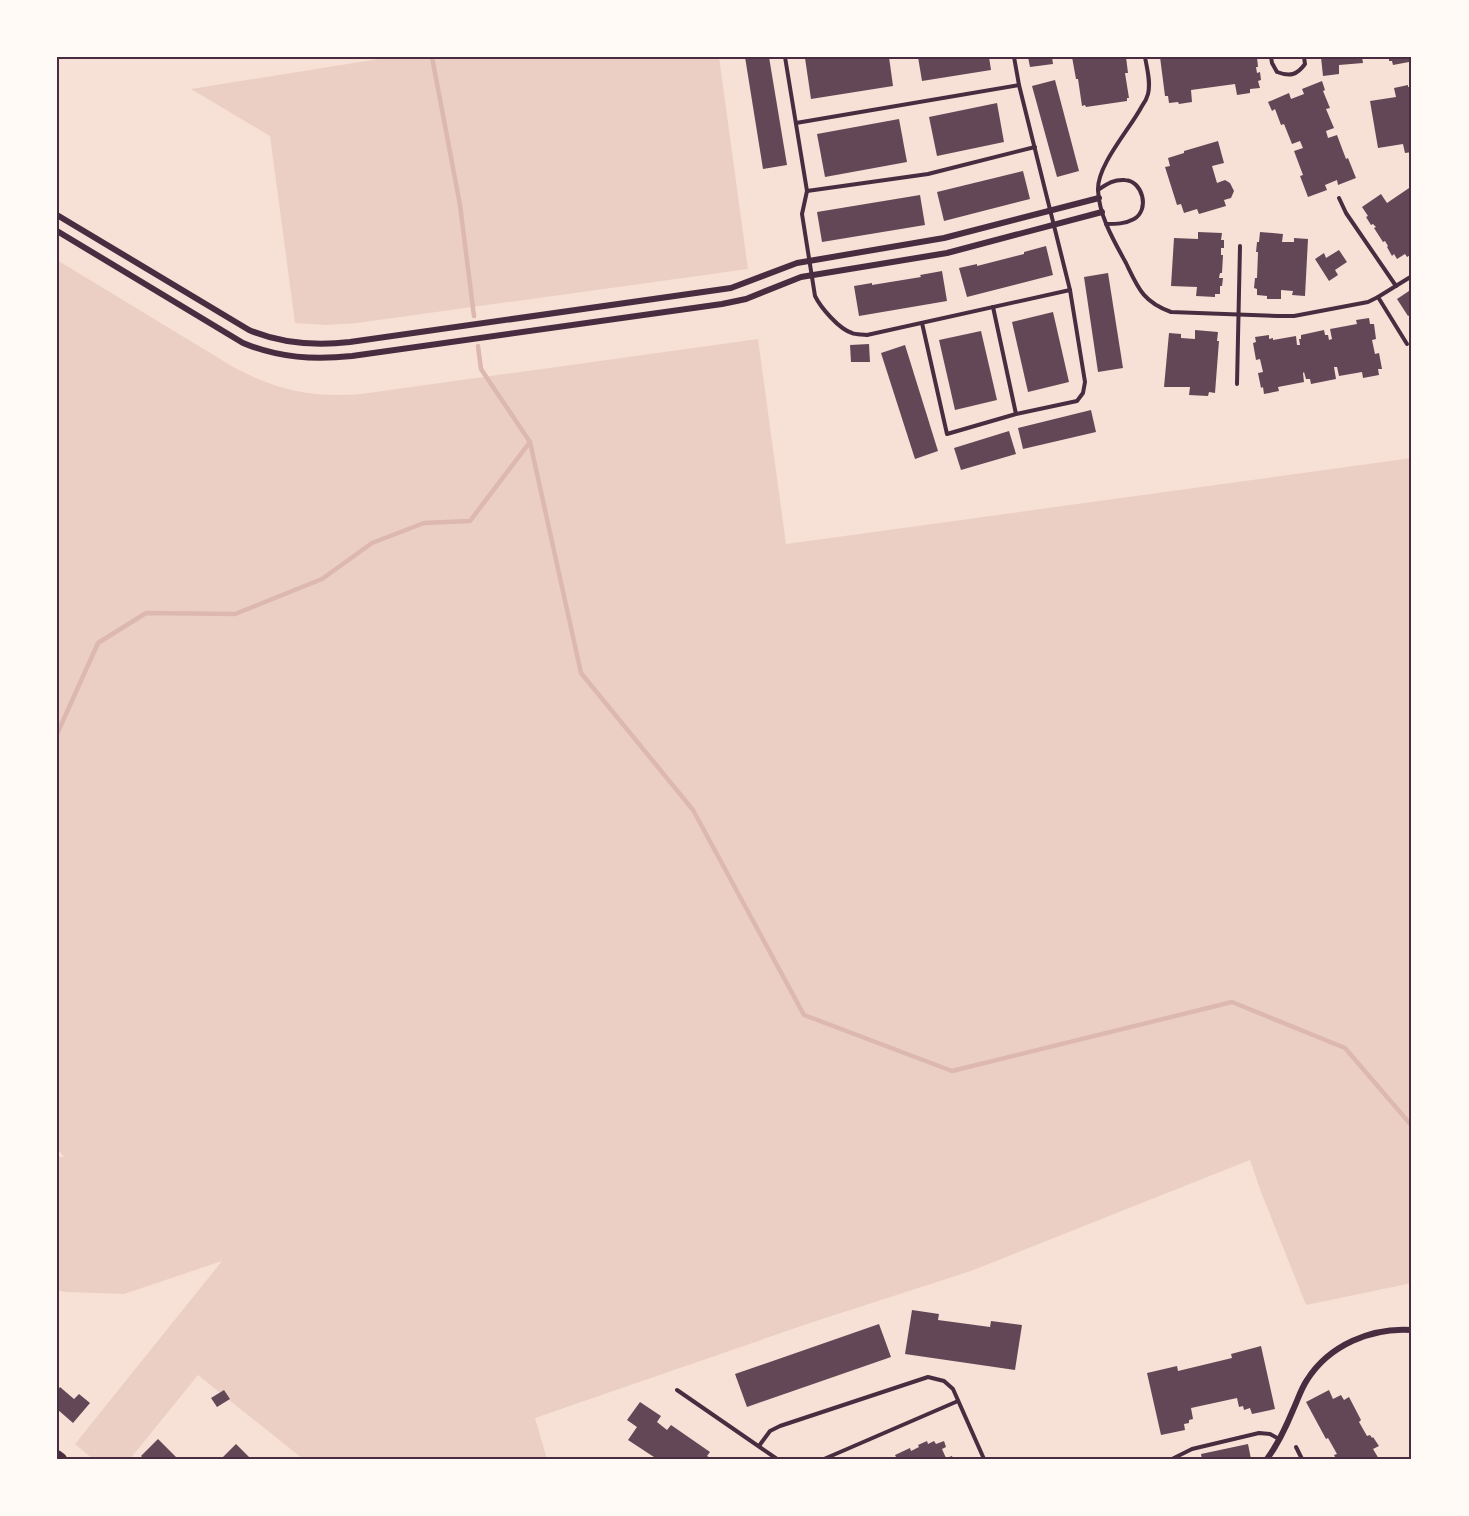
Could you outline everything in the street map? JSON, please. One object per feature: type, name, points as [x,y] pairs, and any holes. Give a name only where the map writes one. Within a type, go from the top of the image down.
[{"type":"main road","points":[[57,1456],[61,1459]]},
{"type":"street","points":[[57,214],[249,330],[278,340],[311,344],[350,342],[731,288],[786,266],[809,260],[944,238],[1099,198]]},
{"type":"street","points":[[57,231],[243,343],[275,354],[310,358],[352,356],[734,302],[812,274],[947,253],[1102,212]]},
{"type":"street","points":[[642,301],[644,315]]},
{"type":"street","points":[[210,324],[218,312]]},
{"type":"street","points":[[350,342],[352,356]]},
{"type":"street","points":[[1267,1459],[1307,1379],[1326,1358],[1350,1342],[1370,1334],[1389,1330],[1412,1330]]},
{"type":"lane","points":[[785,57],[807,191],[802,214],[815,296],[819,304],[841,327],[852,334],[867,335],[1070,290]]},
{"type":"lane","points":[[922,323],[947,434],[1016,414],[1077,401],[1083,393],[1085,382],[1070,290],[1014,57]]},
{"type":"lane","points":[[1145,57],[1149,82],[1148,95],[1098,178],[1098,190],[1106,224],[1137,286],[1147,300],[1158,308],[1171,312],[1294,316],[1368,302],[1412,276]]},
{"type":"lane","points":[[1271,57],[1277,72],[1287,75],[1300,71],[1305,64],[1304,57]]},
{"type":"lane","points":[[796,123],[1019,84]]},
{"type":"lane","points":[[807,191],[928,174],[1035,147]]},
{"type":"lane","points":[[1098,190],[1112,182],[1128,180],[1134,183],[1143,198],[1140,215],[1124,223],[1106,224]]},
{"type":"lane","points":[[1339,198],[1346,213],[1396,286]]},
{"type":"lane","points":[[1237,384],[1240,246]]},
{"type":"lane","points":[[1378,297],[1407,344]]},
{"type":"lane","points":[[993,307],[1016,414]]},
{"type":"lane","points":[[759,1446],[770,1431],[780,1426],[922,1378],[934,1378],[944,1381],[952,1389],[984,1459]]},
{"type":"lane","points":[[677,1390],[777,1459]]},
{"type":"lane","points":[[824,1459],[958,1401]]},
{"type":"lane","points":[[1172,1459],[1192,1449],[1258,1432],[1270,1434],[1279,1439]]},
{"type":"lane","points":[[1296,1447],[1302,1459]]},
{"type":"shaded area","points":[[391,57],[719,57],[748,269],[357,323],[326,325],[295,323],[270,136],[191,89]]},
{"type":"shaded area","points":[[57,260],[251,376],[296,391],[327,395],[361,394],[758,339],[786,544],[1412,458],[1412,1283],[1306,1305],[1250,1160],[971,1271],[813,1322],[535,1418],[547,1459],[303,1459],[198,1375],[130,1459],[93,1459],[75,1444],[222,1261],[124,1294],[57,1290],[57,1157],[64,1157],[57,1148]]},
{"type":"building","points":[[745,57],[769,57],[787,165],[763,169]]},
{"type":"building","points":[[889,57],[893,86],[811,99],[805,58]]},
{"type":"building","points":[[918,57],[989,57],[991,70],[922,81]]},
{"type":"building","points":[[1028,57],[1052,57],[1053,64],[1030,67]]},
{"type":"building","points":[[1072,57],[1092,57],[1092,59],[1126,57],[1128,73],[1125,73],[1129,98],[1127,101],[1082,106]]},
{"type":"building","points":[[1160,57],[1257,57],[1258,67],[1256,67],[1257,73],[1260,72],[1261,80],[1258,81],[1260,88],[1250,89],[1250,93],[1237,95],[1235,84],[1191,90],[1192,102],[1169,103],[1168,96],[1165,96]]},
{"type":"building","points":[[1321,57],[1362,57],[1363,63],[1339,65],[1339,74],[1323,76]]},
{"type":"building","points":[[1389,57],[1409,57],[1409,62],[1393,65]]},
{"type":"building","points":[[1055,80],[1079,171],[1057,177],[1032,86]]},
{"type":"building","points":[[1322,81],[1325,90],[1323,91],[1330,108],[1326,109],[1334,128],[1326,131],[1328,138],[1337,135],[1356,178],[1338,185],[1337,180],[1325,185],[1327,190],[1308,197],[1294,151],[1303,148],[1300,141],[1292,144],[1284,124],[1281,125],[1275,109],[1272,111],[1268,102],[1289,93],[1291,99],[1304,94],[1302,89]]},
{"type":"building","points":[[1408,85],[1412,87],[1412,152],[1405,153],[1403,144],[1378,148],[1370,101],[1396,97],[1394,88]]},
{"type":"building","points":[[997,103],[1004,142],[937,156],[929,117]]},
{"type":"building","points":[[899,119],[907,162],[825,177],[817,134]]},
{"type":"building","points":[[1218,141],[1224,163],[1212,166],[1217,183],[1225,180],[1230,183],[1234,191],[1231,198],[1224,200],[1226,206],[1199,214],[1197,209],[1184,213],[1181,204],[1177,205],[1165,167],[1170,166],[1168,158]]},
{"type":"building","points":[[1023,171],[1030,199],[944,221],[937,192]]},
{"type":"building","points":[[1412,186],[1412,254],[1407,257],[1405,254],[1397,259],[1394,254],[1392,256],[1385,241],[1383,242],[1374,228],[1376,227],[1371,225],[1362,207],[1381,194],[1387,203]]},
{"type":"building","points":[[920,195],[925,225],[822,242],[817,212]]},
{"type":"building","points":[[1198,232],[1222,233],[1221,240],[1224,240],[1224,248],[1221,248],[1222,273],[1219,278],[1223,278],[1222,286],[1220,286],[1220,294],[1215,294],[1215,297],[1196,296],[1197,287],[1171,286],[1174,238],[1198,239]]},
{"type":"building","points":[[1260,232],[1283,234],[1282,242],[1294,242],[1294,238],[1308,239],[1305,296],[1292,295],[1293,291],[1281,290],[1281,299],[1267,299],[1267,296],[1257,295],[1257,289],[1254,288],[1255,278],[1257,278],[1257,242],[1259,242]]},
{"type":"building","points":[[1046,246],[1053,275],[967,297],[959,268],[977,264],[977,266]]},
{"type":"building","points":[[1339,250],[1347,262],[1335,270],[1338,275],[1329,281],[1315,259],[1324,253],[1326,258]]},
{"type":"building","points":[[942,271],[947,301],[859,316],[854,286],[921,277],[920,275]]},
{"type":"building","points":[[1108,273],[1123,368],[1098,372],[1084,277]]},
{"type":"building","points":[[1412,289],[1412,314],[1408,316],[1397,299]]},
{"type":"building","points":[[1053,312],[1069,382],[1028,392],[1012,322]]},
{"type":"building","points":[[1369,318],[1370,324],[1374,324],[1376,339],[1372,340],[1375,354],[1379,353],[1382,369],[1378,369],[1379,375],[1363,378],[1362,372],[1339,376],[1337,367],[1334,367],[1336,379],[1311,384],[1304,372],[1304,382],[1278,387],[1279,391],[1264,394],[1258,373],[1263,372],[1260,359],[1256,360],[1253,343],[1256,342],[1255,337],[1269,335],[1269,339],[1273,338],[1273,340],[1296,336],[1297,345],[1300,345],[1301,335],[1324,330],[1329,340],[1332,339],[1330,329],[1357,324],[1356,320]]},
{"type":"building","points":[[1195,330],[1218,332],[1215,393],[1209,392],[1208,396],[1189,395],[1190,387],[1164,387],[1169,333],[1181,334],[1181,338],[1195,339]]},
{"type":"building","points":[[981,331],[997,400],[955,410],[939,340]]},
{"type":"building","points":[[869,344],[870,362],[851,362],[850,345]]},
{"type":"building","points":[[905,345],[938,451],[915,459],[881,353]]},
{"type":"building","points":[[1091,410],[1096,432],[1023,449],[1018,428]]},
{"type":"building","points":[[1009,431],[1016,454],[961,470],[954,448]]},
{"type":"building","points":[[912,1310],[939,1314],[938,1320],[990,1327],[991,1321],[1022,1325],[1015,1370],[905,1354]]},
{"type":"building","points":[[879,1324],[891,1357],[747,1407],[735,1374]]},
{"type":"building","points":[[1261,1346],[1275,1409],[1252,1414],[1250,1408],[1244,1410],[1243,1406],[1239,1407],[1237,1398],[1191,1408],[1193,1419],[1184,1424],[1185,1430],[1161,1435],[1147,1373],[1177,1366],[1178,1371],[1232,1358],[1231,1354]]},
{"type":"building","points":[[60,1387],[74,1399],[79,1394],[90,1403],[73,1423],[57,1409],[57,1391]]},
{"type":"building","points":[[224,1390],[230,1399],[217,1407],[211,1398]]},
{"type":"building","points":[[1329,1390],[1333,1399],[1341,1395],[1344,1400],[1349,1397],[1367,1436],[1373,1437],[1379,1446],[1373,1449],[1379,1459],[1336,1459],[1334,1455],[1337,1454],[1306,1402]]},
{"type":"building","points":[[640,1402],[661,1416],[657,1422],[667,1430],[671,1425],[710,1452],[707,1456],[712,1459],[657,1459],[628,1440],[637,1427],[627,1420]]},
{"type":"building","points":[[158,1439],[178,1459],[144,1459],[141,1456]]},
{"type":"building","points":[[927,1441],[928,1444],[934,1441],[936,1444],[944,1441],[946,1447],[942,1449],[946,1458],[952,1456],[953,1459],[897,1459],[895,1455],[910,1448],[911,1451]]},
{"type":"building","points":[[236,1444],[251,1459],[221,1459]]},
{"type":"building","points":[[1248,1444],[1251,1459],[1202,1459],[1201,1454]]},
{"type":"waterway","points":[[432,57],[460,205],[474,316]]},
{"type":"waterway","points":[[478,346],[481,369],[530,442],[581,673],[693,810],[804,1015],[952,1071],[1232,1002],[1345,1048],[1412,1126]]},
{"type":"waterway","points":[[57,734],[98,643],[146,613],[235,614],[322,579],[372,543],[424,523],[470,521],[530,442]]}]
